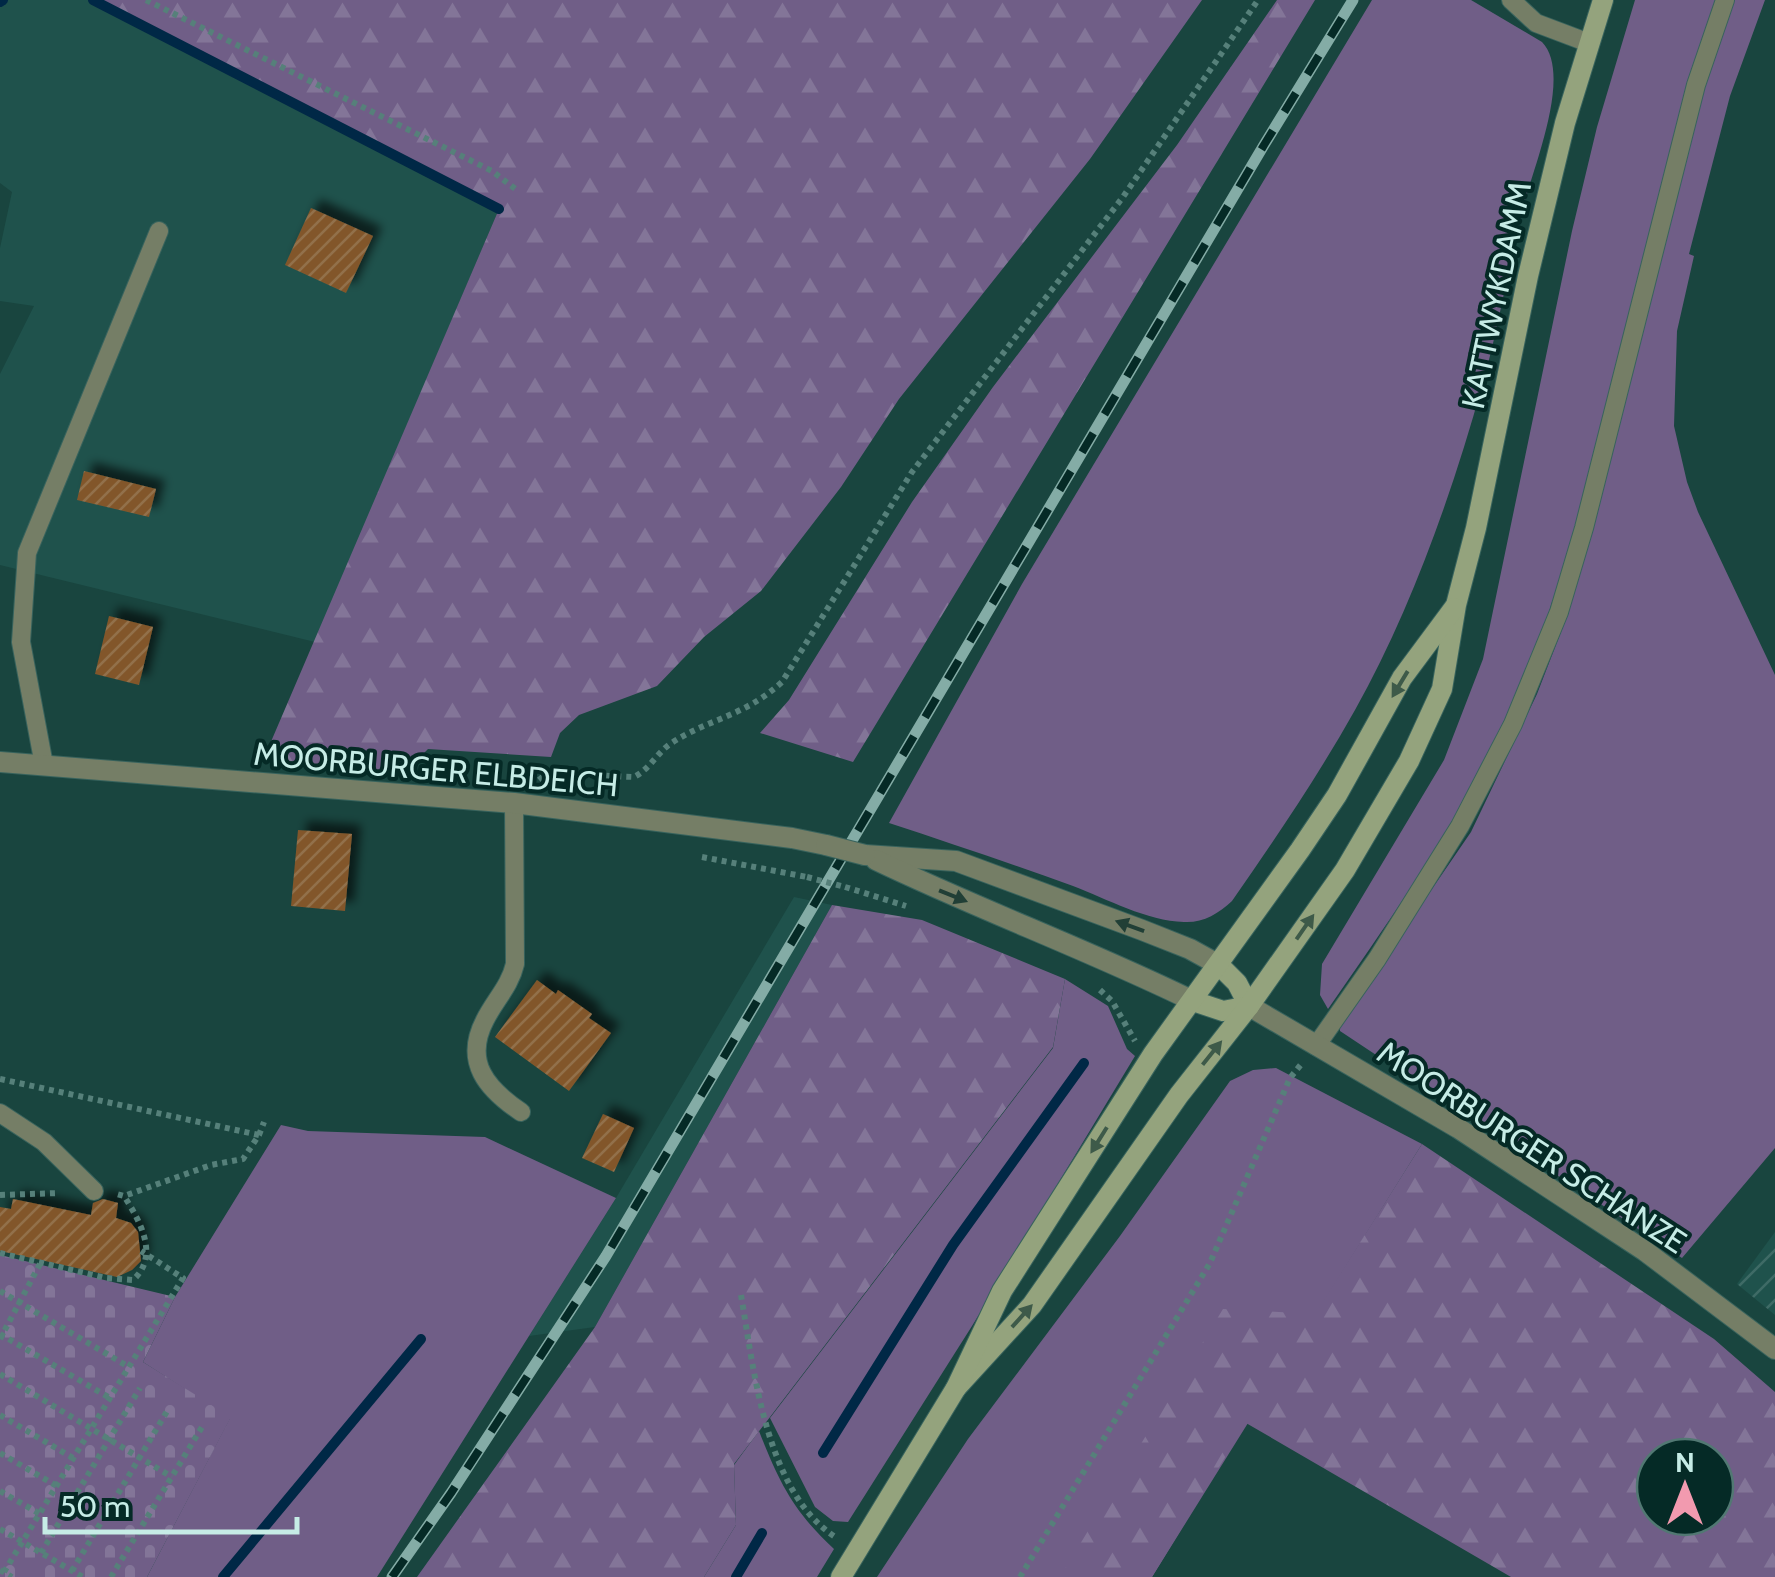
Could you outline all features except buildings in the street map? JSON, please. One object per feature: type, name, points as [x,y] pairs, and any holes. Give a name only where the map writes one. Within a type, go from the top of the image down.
[{"type":"main road","name":"KATTWYKDAMM","points":[[956,1388],[1032,1306],[1179,1095],[1249,1006],[1345,870],[1409,762],[1442,690],[1456,604],[1476,528],[1528,276],[1603,0]]},
{"type":"main road","name":"KATTWYKDAMM","points":[[956,1388],[1002,1292],[1153,1054],[1219,966],[1337,794],[1402,678],[1456,604]]},
{"type":"main road","points":[[1193,1002],[1223,1011],[1249,1006],[1238,983],[1219,966]]},
{"type":"main road","points":[[841,1577],[956,1388]]},
{"type":"street","name":"MOORBURGER ELBDEICH","points":[[0,762],[514,803],[792,838],[865,855],[956,862],[1142,930],[1219,966]]},
{"type":"street","name":"MOORBURGER ELBDEICH","points":[[865,855],[1125,968],[1193,1002]]},
{"type":"street","name":"MOORBURGER SCHANZE","points":[[1249,1006],[1458,1128],[1629,1241],[1775,1348]]},
{"type":"lane","points":[[1511,0],[1536,23],[1589,42]]},
{"type":"lane","points":[[1316,1046],[1377,959],[1460,826],[1513,724],[1559,612],[1584,528],[1696,85],[1724,0]]},
{"type":"lane","points":[[44,765],[21,642],[28,554],[159,231]]},
{"type":"lane","points":[[514,803],[516,964],[512,980],[485,1020],[478,1056],[488,1086],[522,1112]]},
{"type":"lane","points":[[0,1113],[44,1142],[101,1196]]},
{"type":"path","points":[[146,0],[492,171],[518,191]]},
{"type":"path","points":[[514,803],[547,773],[634,776],[646,770],[670,744],[753,705],[782,682],[912,472],[1123,196],[1258,0]]},
{"type":"path","points":[[808,877],[922,911]]},
{"type":"path","points":[[1096,988],[1112,1001],[1130,1036],[1153,1054]]},
{"type":"path","points":[[1020,1577],[1210,1263],[1290,1078],[1316,1046]]},
{"type":"path","points":[[0,1080],[259,1134]]},
{"type":"path","points":[[0,1195],[101,1196],[109,1192],[124,1196],[211,1165],[242,1159],[264,1122]]},
{"type":"path","points":[[0,1254],[106,1278],[133,1280],[142,1271],[144,1253],[140,1220],[124,1196]]},
{"type":"path","points":[[5,1573],[182,1278],[144,1253]]},
{"type":"path","points":[[41,1262],[1,1336],[110,1398]]},
{"type":"path","points":[[0,1291],[129,1367]]},
{"type":"path","points":[[741,1295],[761,1400],[780,1465],[802,1506],[822,1528],[857,1550]]},
{"type":"path","points":[[0,1374],[172,1477]]},
{"type":"path","points":[[41,1553],[140,1388]]},
{"type":"path","points":[[72,1571],[169,1408]]},
{"type":"path","points":[[0,1415],[73,1458]]},
{"type":"path","points":[[111,1577],[202,1427]]},
{"type":"path","points":[[0,1453],[56,1486]]},
{"type":"path","points":[[0,1491],[40,1514]]},
{"type":"path","points":[[0,1529],[83,1577]]},
{"type":"shaded area","points":[[3,0],[93,0],[499,209],[315,642],[0,565],[0,374],[34,306],[0,301],[0,248],[12,192],[0,183]]},
{"type":"shaded area","points":[[794,897],[832,905],[595,1327],[529,1336],[616,1198]]},
{"type":"shaded area","points":[[1775,1232],[1775,1315],[1737,1284]]},
{"type":"green space","points":[[93,0],[1202,0],[1090,159],[899,399],[841,487],[761,591],[704,637],[657,686],[579,715],[560,733],[551,757],[428,749],[402,775],[264,758],[499,209]]},
{"type":"green space","points":[[1277,0],[1315,0],[853,762],[760,733],[789,700],[912,502],[993,387],[1177,145]]},
{"type":"green space","points":[[1372,0],[1471,0],[1542,42],[1554,76],[1548,122],[1523,208],[1488,364],[1457,468],[1394,633],[1341,735],[1232,901],[1216,914],[1198,921],[1170,921],[1142,914],[889,823],[1022,584]]},
{"type":"green space","points":[[1635,0],[1765,0],[1730,96],[1689,254],[1694,256],[1677,331],[1674,426],[1698,512],[1775,675],[1775,1148],[1682,1258],[1340,1031],[1340,1023],[1471,832],[1537,694],[1569,611],[1552,602],[1511,711],[1456,814],[1328,1009],[1320,995],[1322,964],[1444,760],[1483,659],[1572,231],[1597,127]]},
{"type":"green space","points":[[832,905],[922,920],[1065,979],[1053,1047],[734,1464],[736,1525],[704,1577],[417,1577],[595,1327]]},
{"type":"green space","points":[[1065,979],[1108,1006],[1127,1049],[1135,1056],[848,1522],[833,1521],[815,1507],[770,1418],[1053,1048]]},
{"type":"green space","points":[[1276,1068],[1422,1144],[1152,1577],[877,1577],[968,1439],[1230,1081],[1253,1070]]},
{"type":"green space","points":[[281,1125],[308,1131],[485,1137],[616,1198],[377,1577],[147,1577],[230,1418],[143,1362],[175,1297]]},
{"type":"green space","points":[[1422,1144],[1714,1339],[1775,1392],[1775,1577],[1511,1577],[1246,1423],[1152,1577],[1060,1577],[1223,1309],[1315,1314]]},
{"type":"green space","points":[[0,1255],[175,1297],[143,1362],[231,1417],[147,1577],[0,1577]]},
{"type":"green space","points":[[759,1431],[789,1495],[834,1549],[817,1577],[704,1577],[736,1525],[734,1465]]},
{"type":"waterway","points":[[93,0],[499,209]]},
{"type":"waterway","points":[[823,1453],[953,1245],[1084,1063]]},
{"type":"waterway","points":[[223,1577],[421,1339]]},
{"type":"waterway","points":[[736,1577],[762,1533]]},
{"type":"railway","points":[[392,1577],[606,1256],[1353,0]]}]
